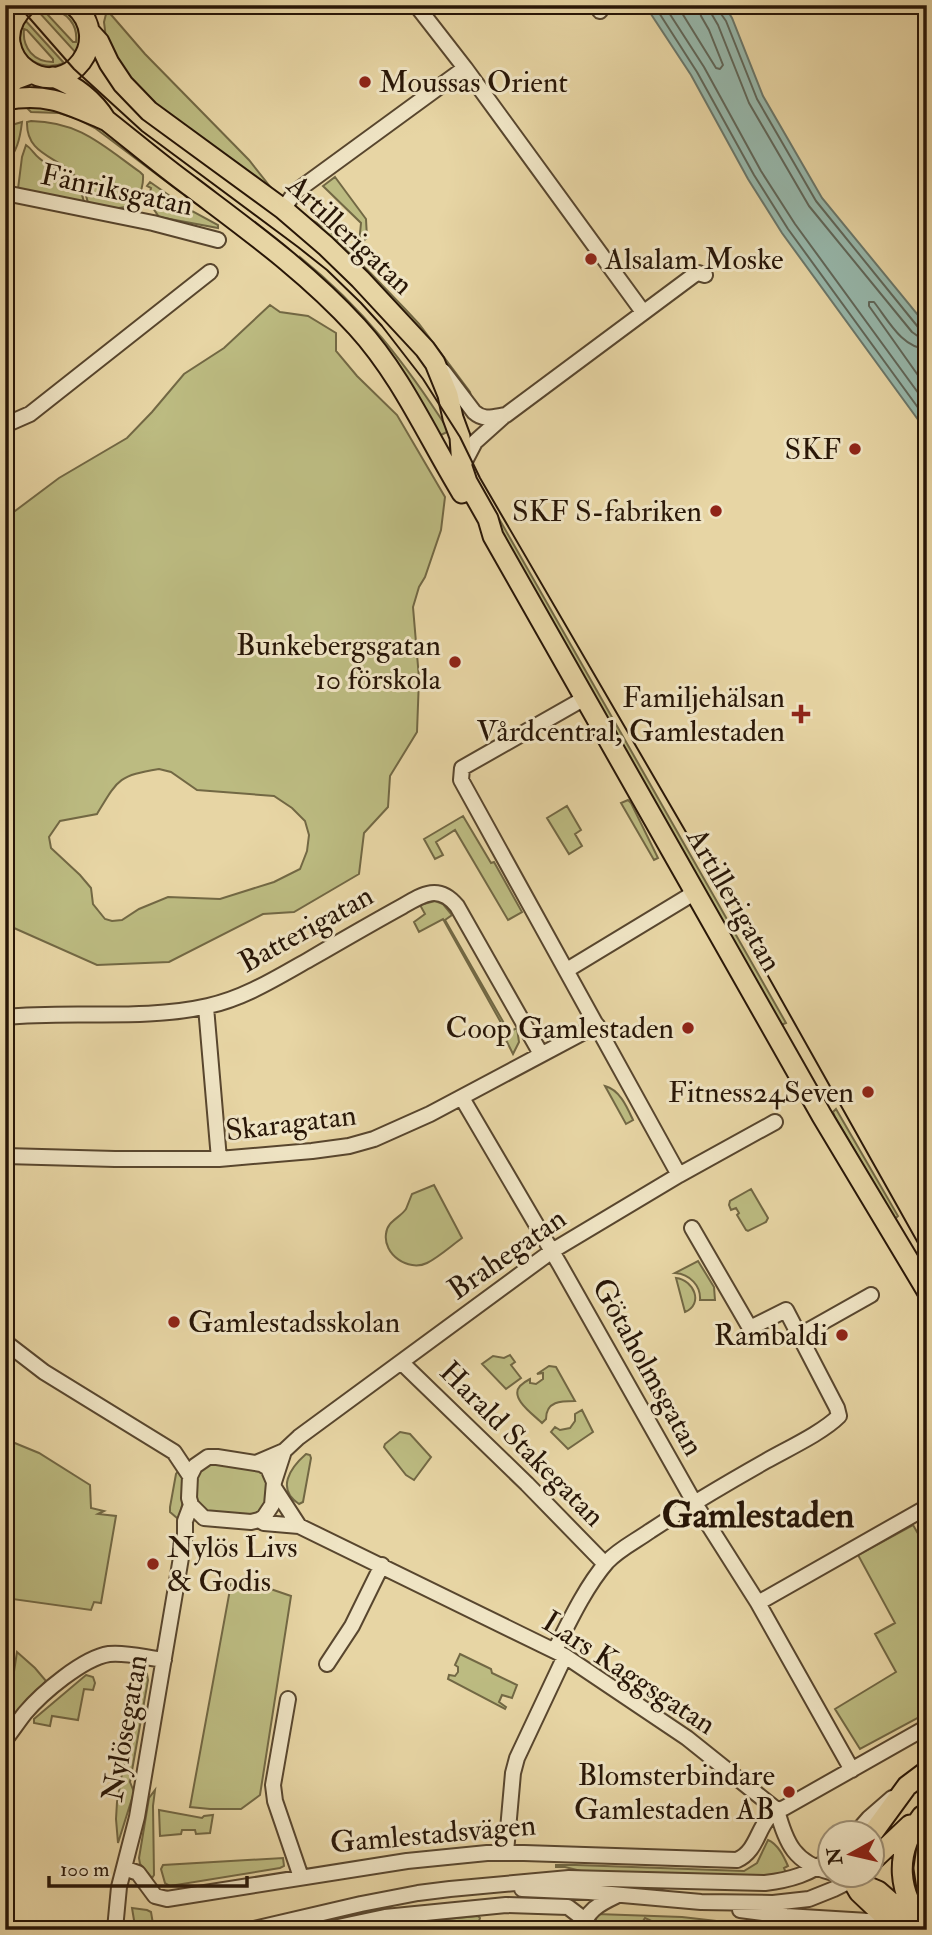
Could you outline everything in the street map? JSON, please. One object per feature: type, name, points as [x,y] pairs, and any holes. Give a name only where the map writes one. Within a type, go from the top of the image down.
[{"type":"main road","points":[[5,88],[16,79],[32,73],[8,54],[8,21],[26,5]]},
{"type":"main road","name":"Artillerigatan","points":[[79,7],[89,31],[99,43],[109,63],[149,111],[284,209],[360,279],[425,349],[435,363],[458,430],[459,475]]},
{"type":"main road","points":[[53,77],[71,71],[83,60],[89,44],[89,31]]},
{"type":"main road","name":"Artillerigatan","points":[[32,73],[53,77],[78,88],[98,107],[106,120],[259,237],[304,275],[358,327],[390,369],[459,475],[467,482],[488,519],[493,536],[822,1116],[920,1263],[927,1291]]},
{"type":"main road","points":[[5,100],[36,96],[54,99],[106,120]]},
{"type":"main road","points":[[882,1820],[907,1786],[927,1771]]},
{"type":"main road","points":[[886,1848],[924,1813]]},
{"type":"main road","points":[[924,1813],[907,1840],[902,1875],[907,1898],[925,1929]]},
{"type":"main road","points":[[927,1847],[924,1868],[927,1888]]},
{"type":"main road","points":[[858,1890],[897,1928]]},
{"type":"main road","points":[[876,1890],[925,1929]]},
{"type":"street","points":[[416,5],[643,312]]},
{"type":"street","points":[[284,209],[298,190],[465,68]]},
{"type":"street","name":"Fänriksgatan","points":[[5,193],[153,223],[218,240]]},
{"type":"street","points":[[5,425],[30,414],[211,272]]},
{"type":"street","points":[[459,475],[474,442],[506,415],[694,275],[705,275]]},
{"type":"street","points":[[435,363],[480,417],[506,415]]},
{"type":"street","points":[[585,698],[462,768],[461,780],[679,1175]]},
{"type":"street","name":"Batterigatan","points":[[5,1017],[61,1013],[136,1013],[206,1007],[272,981],[426,893],[434,892],[447,896],[457,906],[541,1054]]},
{"type":"street","points":[[567,970],[694,893]]},
{"type":"street","points":[[206,1007],[219,1159]]},
{"type":"street","name":"Skaragatan","points":[[5,1156],[219,1159],[312,1152],[349,1146],[374,1139],[430,1114],[597,1025]]},
{"type":"street","name":"Götaholmsgatan","points":[[462,1098],[694,1502],[758,1602],[852,1770]]},
{"type":"street","name":"Brahegatan","points":[[256,1463],[284,1451],[299,1437],[552,1251],[679,1175],[775,1122]]},
{"type":"street","points":[[506,1852],[513,1773],[517,1758],[560,1653],[568,1624],[605,1564],[617,1553],[694,1502],[834,1422],[839,1416],[786,1310],[750,1328],[692,1228]]},
{"type":"street","points":[[800,1335],[871,1295]]},
{"type":"street","points":[[5,1342],[44,1372],[174,1451],[256,1463],[268,1468],[274,1485],[299,1526]]},
{"type":"street","name":"Harald Stakegatan","points":[[401,1362],[605,1564]]},
{"type":"street","points":[[174,1451],[190,1476]]},
{"type":"street","points":[[208,1458],[195,1466],[190,1476],[188,1490],[191,1505],[196,1512],[207,1518],[251,1522],[264,1517],[272,1505],[274,1485],[284,1451]]},
{"type":"street","name":"Nylösegatan","points":[[112,1929],[119,1888],[137,1817],[185,1521],[191,1505]]},
{"type":"street","points":[[758,1602],[927,1507]]},
{"type":"street","points":[[185,1534],[207,1518]]},
{"type":"street","name":"Lars Kaggsgatan","points":[[259,1520],[264,1523],[299,1526],[560,1653],[687,1738],[777,1810]]},
{"type":"street","points":[[327,1664],[352,1626],[382,1565]]},
{"type":"street","points":[[5,1740],[24,1714],[54,1686],[91,1660],[120,1654],[164,1660]]},
{"type":"street","points":[[288,1699],[273,1785],[275,1801],[301,1877]]},
{"type":"street","points":[[816,1866],[799,1858],[794,1852],[777,1810],[927,1727]]},
{"type":"street","points":[[867,1820],[907,1786]]},
{"type":"street","name":"Gamlestadsvägen","points":[[124,1868],[138,1872],[155,1896],[162,1899],[407,1861],[506,1852],[731,1861],[743,1858],[752,1850],[764,1824],[777,1810]]},
{"type":"street","name":"Gamlestadsvägen","points":[[250,1930],[283,1926],[361,1904],[449,1889],[569,1878],[765,1883],[816,1872]]},
{"type":"street","name":"Gamlestadsvägen","points":[[485,1886],[701,1902],[773,1903],[799,1901],[818,1896],[828,1890]]},
{"type":"street","points":[[449,1889],[452,1909]]},
{"type":"street","points":[[324,1930],[385,1917],[506,1905],[568,1907],[583,1925],[600,1903],[617,1895]]},
{"type":"street","name":"Gamlestadsvägen","points":[[701,1902],[786,1916],[868,1920],[897,1928]]},
{"type":"shaded area","points":[[46,5],[59,7],[74,17],[81,36],[76,53],[36,9]],"holes":[[[56,11],[70,20],[75,30],[76,42],[73,42],[46,12]]]},
{"type":"shaded area","points":[[107,10],[145,54],[249,160],[272,189],[175,120],[141,92],[120,65],[106,38],[104,22]]},
{"type":"shaded area","points":[[24,19],[64,63],[48,66],[28,57],[20,43],[19,33]],"holes":[[[24,29],[53,59],[53,62],[40,60],[31,53],[25,42]]]},
{"type":"shaded area","points":[[25,102],[81,113],[212,211],[192,201],[95,128],[59,113],[31,112]]},
{"type":"shaded area","points":[[22,122],[17,145],[5,165],[5,127]]},
{"type":"shaded area","points":[[27,122],[48,122],[77,130],[114,153],[143,175],[137,198],[123,208],[88,203],[83,187],[76,177],[31,141]]},
{"type":"shaded area","points":[[26,145],[46,163],[72,180],[84,202],[18,189]]},
{"type":"shaded area","points":[[335,177],[366,219],[367,238],[359,244],[361,223],[323,186]]},
{"type":"shaded area","points":[[150,182],[190,210],[218,225],[218,228],[159,217],[153,208],[154,204],[144,199],[145,196],[149,197],[151,188],[147,186]]},
{"type":"shaded area","points":[[308,218],[328,229],[419,324],[471,396],[469,397]]},
{"type":"shaded area","points":[[301,258],[344,297],[382,338],[449,431],[437,437]]},
{"type":"shaded area","points":[[270,305],[280,312],[308,316],[336,333],[336,351],[397,415],[445,497],[441,530],[413,607],[419,678],[417,732],[390,776],[388,807],[364,833],[359,874],[294,912],[263,914],[169,962],[97,965],[5,924],[5,522],[11,514],[59,478],[127,438],[184,374],[224,348]],"holes":[[[159,769],[171,772],[197,790],[274,796],[292,808],[305,821],[309,835],[307,851],[300,869],[274,882],[220,899],[168,897],[139,909],[122,920],[105,919],[93,904],[91,888],[51,848],[49,837],[60,821],[97,814],[115,786],[127,777]]]},
{"type":"shaded area","points":[[477,480],[786,1023],[781,1025],[471,483]]},
{"type":"shaded area","points":[[628,800],[658,858],[654,860],[621,803]]},
{"type":"shaded area","points":[[567,806],[581,830],[575,834],[582,846],[569,854],[547,818]]},
{"type":"shaded area","points":[[463,816],[491,863],[494,862],[522,912],[508,920],[455,830],[436,842],[443,855],[435,859],[424,839]]},
{"type":"shaded area","points":[[435,901],[443,904],[452,915],[445,920],[509,1032],[517,1028],[519,1042],[513,1054],[506,1040],[509,1037],[443,919],[419,932],[414,922],[425,914],[420,905]]},
{"type":"shaded area","points":[[605,1086],[619,1095],[633,1120],[626,1124]]},
{"type":"shaded area","points":[[836,1109],[898,1216],[895,1219],[835,1117],[833,1112]]},
{"type":"shaded area","points":[[434,1185],[462,1238],[427,1263],[405,1263],[388,1248],[387,1230],[406,1209],[412,1194]]},
{"type":"shaded area","points":[[751,1189],[768,1218],[766,1222],[748,1231],[737,1215],[739,1213],[736,1208],[731,1210],[729,1205],[730,1201]]},
{"type":"shaded area","points":[[698,1261],[714,1287],[715,1300],[700,1300],[699,1290],[694,1282],[675,1273]]},
{"type":"shaded area","points":[[676,1278],[688,1283],[694,1293],[694,1304],[685,1312]]},
{"type":"shaded area","points":[[510,1355],[515,1362],[511,1365],[521,1378],[506,1389],[482,1364],[493,1356],[504,1358]]},
{"type":"shaded area","points":[[549,1366],[556,1367],[575,1401],[551,1405],[542,1423],[520,1401],[517,1391],[530,1379],[530,1383],[536,1384],[543,1379],[543,1373],[537,1374]]},
{"type":"shaded area","points":[[582,1410],[593,1432],[568,1449],[551,1432],[555,1427],[560,1430],[570,1428],[575,1421],[575,1414]]},
{"type":"shaded area","points":[[400,1432],[410,1434],[431,1457],[414,1480],[406,1475],[384,1447]]},
{"type":"shaded area","points":[[5,1439],[39,1453],[90,1485],[91,1508],[104,1511],[98,1514],[116,1516],[101,1603],[94,1602],[91,1610],[5,1598]]},
{"type":"shaded area","points":[[306,1454],[311,1458],[303,1502],[299,1504],[288,1492],[287,1485],[291,1472]]},
{"type":"shaded area","points":[[212,1463],[260,1470],[265,1476],[269,1494],[255,1516],[216,1515],[202,1510],[194,1495],[194,1483],[200,1471]]},
{"type":"shaded area","points":[[179,1470],[184,1494],[180,1518],[177,1518],[170,1512],[170,1507]]},
{"type":"shaded area","points":[[913,1525],[927,1549],[927,1713],[860,1749],[835,1709],[896,1672],[875,1634],[895,1623],[858,1555]]},
{"type":"shaded area","points":[[231,1584],[259,1585],[291,1596],[260,1795],[241,1809],[190,1807]]},
{"type":"shaded area","points":[[17,1652],[46,1681],[6,1723]]},
{"type":"shaded area","points":[[460,1654],[517,1685],[512,1698],[502,1695],[499,1702],[505,1709],[448,1679],[449,1675],[455,1676],[458,1672],[455,1665]]},
{"type":"shaded area","points":[[141,1668],[147,1674],[148,1680],[130,1782],[134,1792],[118,1843],[117,1802]]},
{"type":"shaded area","points":[[86,1675],[93,1677],[95,1683],[93,1690],[84,1689],[78,1720],[52,1716],[50,1726],[34,1723],[34,1719]]},
{"type":"shaded area","points":[[155,1790],[152,1878],[140,1864],[139,1858],[149,1798]]},
{"type":"shaded area","points":[[159,1810],[202,1818],[213,1815],[210,1833],[196,1834],[195,1830],[182,1830],[181,1834],[160,1836]]},
{"type":"shaded area","points":[[768,1840],[775,1844],[783,1855],[788,1866],[784,1868],[786,1873],[766,1877],[589,1873],[556,1867],[576,1865],[744,1871],[757,1863]]},
{"type":"shaded area","points":[[283,1858],[284,1866],[280,1868],[170,1886],[165,1883],[161,1869],[163,1865]]},
{"type":"shaded area","points":[[132,1908],[151,1912],[154,1930],[141,1930],[134,1920]]},
{"type":"shaded area","points":[[597,1914],[682,1917],[793,1930],[679,1930],[667,1928],[645,1918],[637,1930],[594,1930]]},
{"type":"shaded area","points":[[478,1916],[479,1921],[446,1928],[429,1929],[414,1925],[435,1920]]},
{"type":"water","points":[[645,5],[724,5],[732,18],[763,96],[822,198],[927,326],[927,432],[782,233],[748,179],[691,75]]},
{"type":"tram line","points":[[18,5],[74,69],[142,131],[327,270],[382,326],[423,379],[460,437],[480,478],[722,894],[927,1259]]},
{"type":"place","name":"Moussas Orient","points":[[365,82]]},
{"type":"place","name":"Alsalam Moske","points":[[591,259]]},
{"type":"place","name":"SKF","points":[[855,449]]},
{"type":"place","name":"SKF S-fabriken","points":[[716,511]]},
{"type":"place","name":"Bunkebergsgatan 10 förskola","points":[[455,662]]},
{"type":"place","name":"Familjehälsan Vårdcentral, Gamlestaden","points":[[801,714]]},
{"type":"place","name":"Coop Gamlestaden","points":[[688,1028]]},
{"type":"place","name":"Fitness24Seven","points":[[868,1092]]},
{"type":"place","name":"Gamlestadsskolan","points":[[174,1322]]},
{"type":"place","name":"Rambaldi","points":[[842,1335]]},
{"type":"place","name":"Nylös Livs & Godis","points":[[153,1564]]},
{"type":"place","name":"Blomsterbindare Gamlestaden AB","points":[[789,1792]]},
{"type":"district","name":"Gamlestaden","points":[[758,1515]]}]
